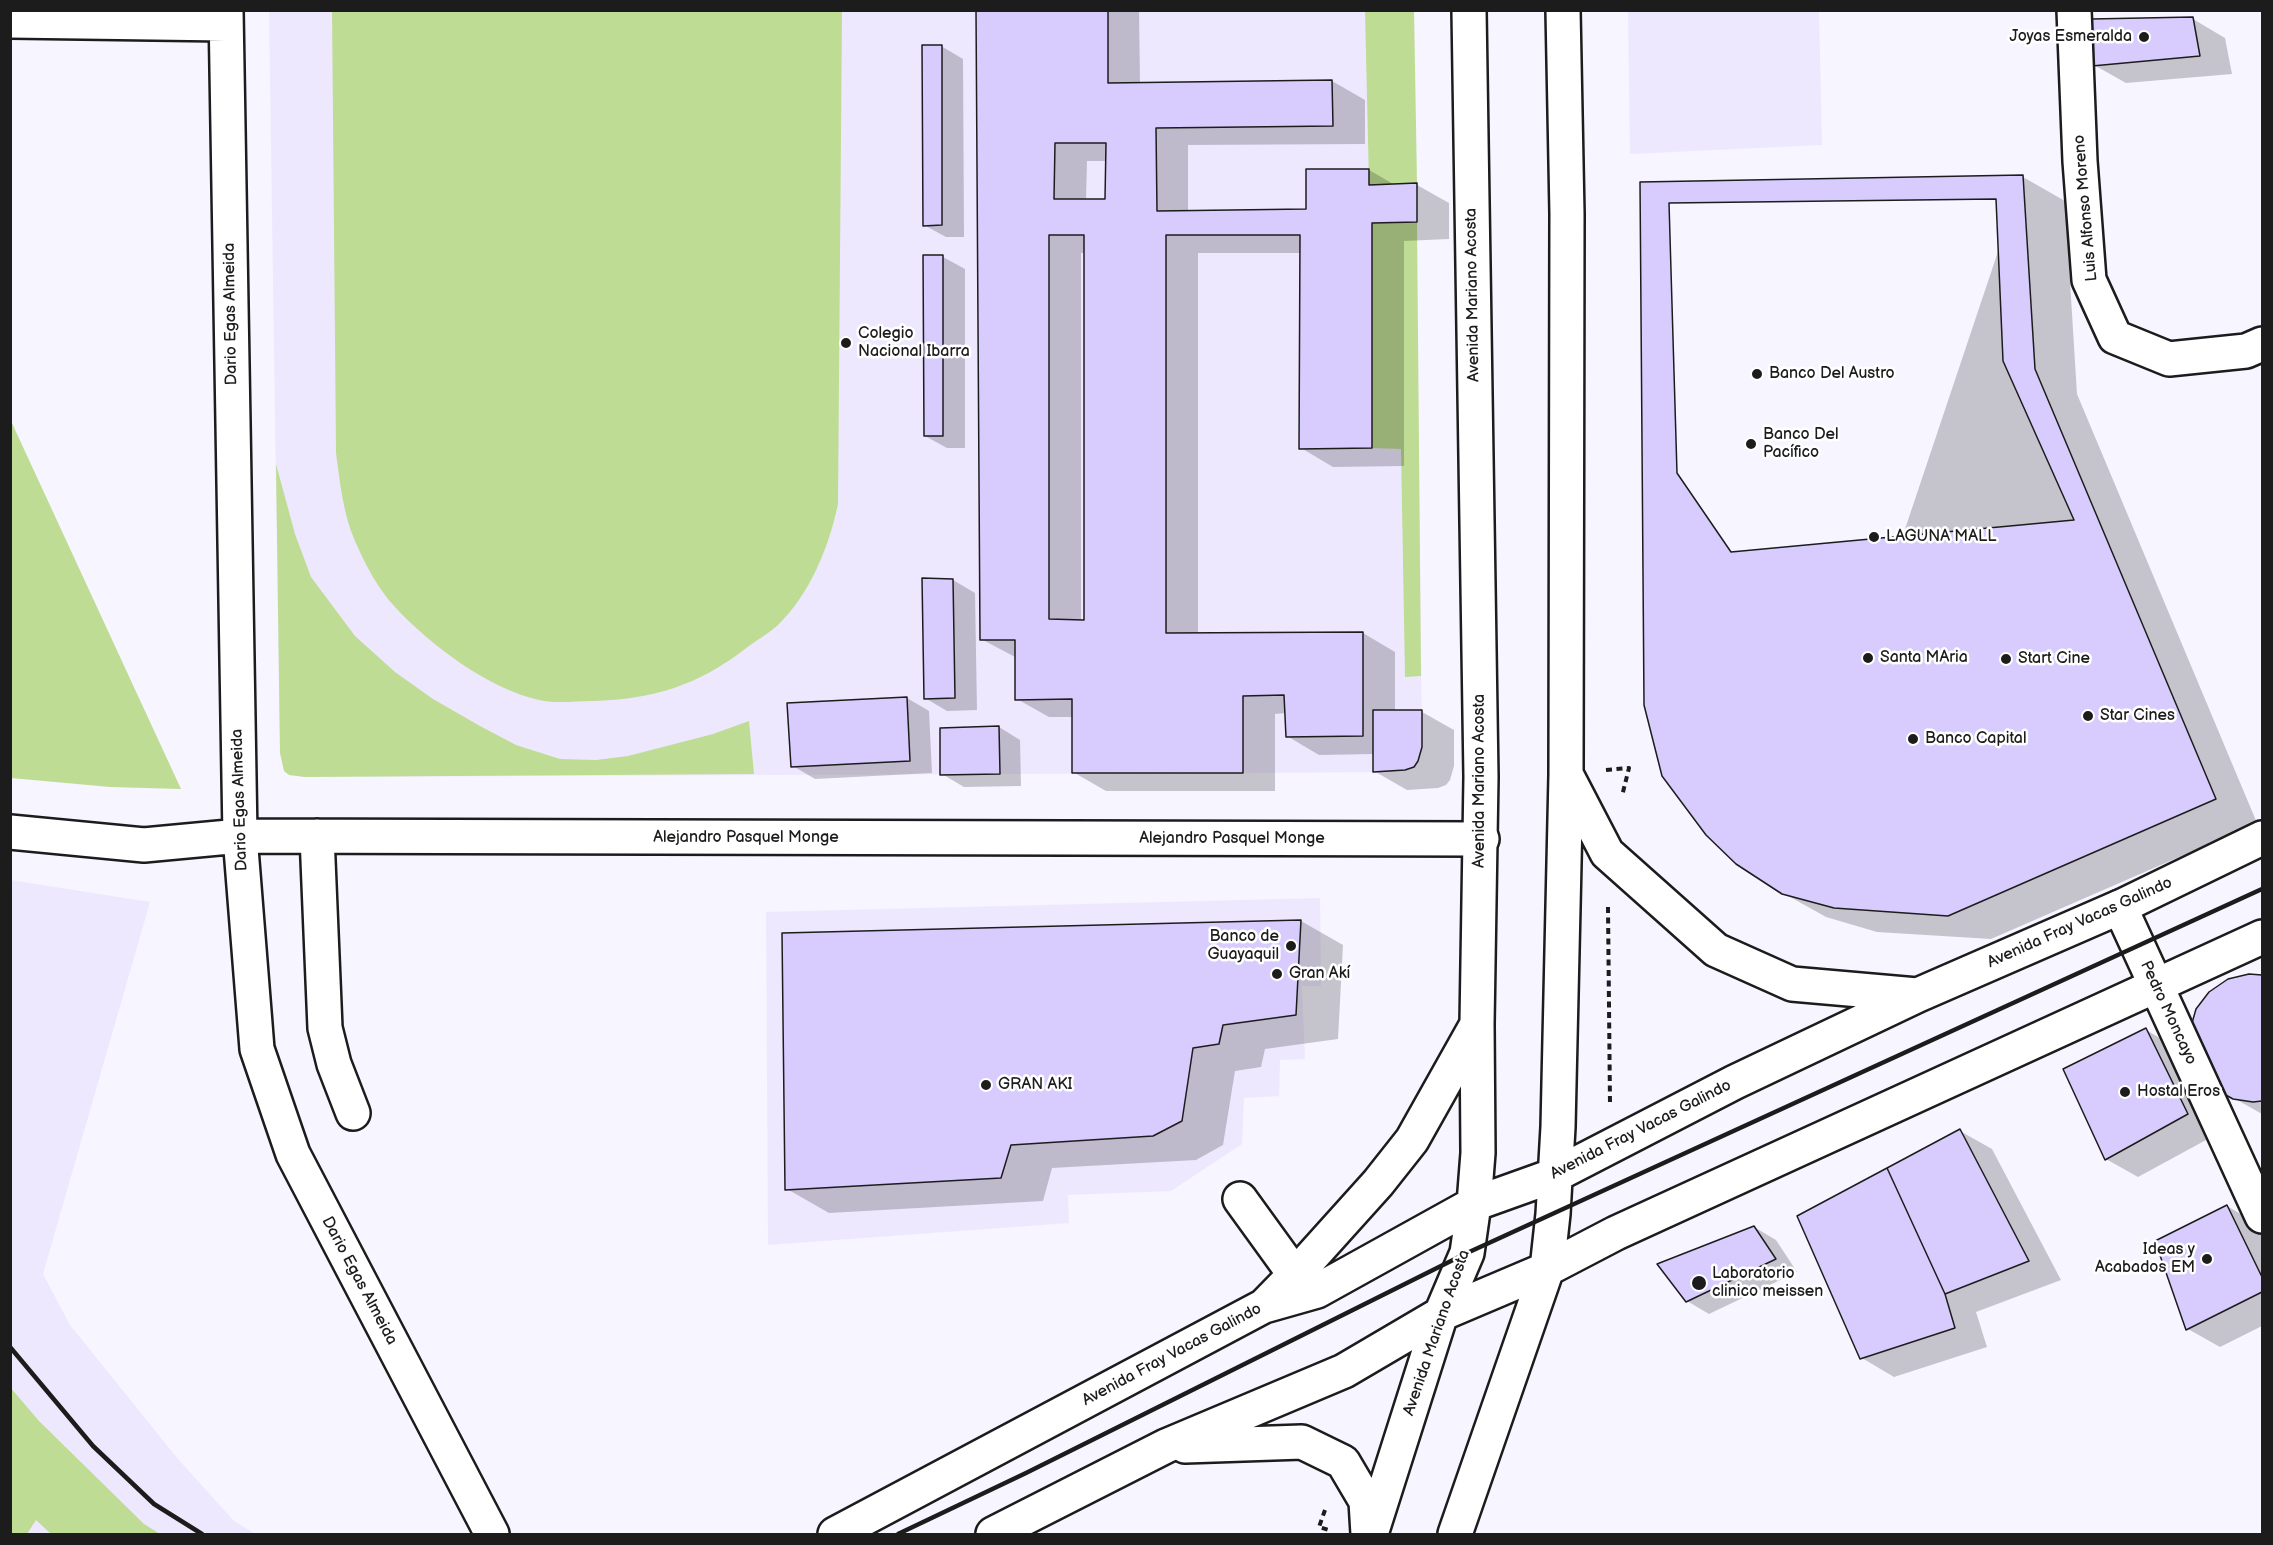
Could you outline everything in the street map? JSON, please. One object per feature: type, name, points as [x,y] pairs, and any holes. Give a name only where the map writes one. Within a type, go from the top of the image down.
[{"type":"main road","name":"Avenida Mariano Acosta","points":[[1370,1534],[1441,1314],[1467,1253],[1478,1153],[1477,1024],[1482,839],[1469,10]]},
{"type":"main road","points":[[1455,1534],[1547,1269],[1555,1175],[1566,775],[1567,214],[1563,10]]},
{"type":"main road","name":"Luis Alfonso Moreno","points":[[2073,10],[2080,161],[2089,280],[2115,337],[2169,359],[2254,348]]},
{"type":"main road","points":[[10,21],[226,17]]},
{"type":"main road","name":"Dario Egas Almeida","points":[[226,17],[240,836],[257,1048],[293,1154],[492,1534]]},
{"type":"main road","points":[[1566,775],[1607,853],[1716,950],[1792,984],[1918,995]]},
{"type":"main road","name":"Alejandro Pasquel Monge","points":[[10,832],[144,845],[240,836],[1482,839]]},
{"type":"main road","points":[[317,836],[325,1028],[334,1064],[353,1113]]},
{"type":"main road","name":"Avenida Fray Vacas Galindo","points":[[836,1534],[1264,1306],[1317,1290],[1474,1204],[1555,1175],[1735,1082],[1918,995],[2120,907],[2262,838]]},
{"type":"main road","name":"Pedro Moncayo","points":[[2120,907],[2262,1216]]},
{"type":"main road","points":[[993,1534],[1166,1446],[1344,1371],[1441,1314],[1547,1269],[1616,1233],[2262,937]]},
{"type":"main road","points":[[1264,1306],[1378,1183],[1412,1140],[1477,1024]]},
{"type":"main road","points":[[1240,1200],[1295,1275]]},
{"type":"main road","points":[[1166,1446],[1302,1442],[1343,1462],[1366,1501],[1370,1534]]},
{"type":"path","points":[[1610,1104],[1607,853],[1629,768]]},
{"type":"shaded area","name":"Colegio Nacional Ibarra","points":[[269,11],[1414,11],[1422,739],[1418,761],[1414,767],[1389,772],[305,777],[289,775],[284,771],[280,753]]},
{"type":"shaded area","points":[[1628,11],[1819,11],[1822,145],[1630,154]]},
{"type":"shaded area","points":[[10,880],[150,902],[43,1274],[70,1325],[178,1459],[233,1520],[255,1534],[11,1534]]},
{"type":"shaded area","name":"GRAN AKI","points":[[1320,898],[1321,986],[1302,986],[1305,1059],[1280,1060],[1279,1096],[1244,1098],[1242,1144],[1171,1191],[1068,1195],[1069,1223],[768,1245],[766,912]]},
{"type":"green space","points":[[332,11],[842,11],[838,504],[817,569],[800,599],[778,625],[727,662],[692,681],[655,693],[615,700],[553,702],[539,700],[500,686],[461,664],[409,621],[395,607],[372,576],[355,541],[348,520],[342,498],[336,453]]},
{"type":"green space","points":[[1365,11],[1414,11],[1417,183],[1369,185]]},
{"type":"green space","points":[[1417,222],[1421,676],[1405,677],[1401,449],[1372,448],[1372,223]]},
{"type":"green space","points":[[10,421],[181,789],[110,787],[11,778]]},
{"type":"green space","points":[[276,464],[295,534],[311,577],[355,636],[395,672],[433,699],[516,745],[560,759],[596,760],[628,756],[713,734],[749,721],[754,774],[305,777],[289,775],[284,771],[280,753]]},
{"type":"green space","points":[[10,1387],[39,1421],[144,1524],[160,1534],[51,1534],[36,1520],[27,1534],[11,1534]]},
{"type":"building","points":[[976,10],[1108,10],[1108,83],[1332,80],[1333,126],[1156,128],[1157,211],[1306,209],[1306,169],[1369,169],[1369,185],[1417,183],[1417,222],[1372,223],[1372,448],[1299,449],[1300,235],[1166,235],[1166,633],[1363,632],[1363,736],[1286,737],[1284,695],[1243,696],[1243,773],[1072,773],[1072,699],[1015,700],[1015,640],[980,640]],"holes":[[[1055,143],[1106,143],[1105,199],[1054,199]],[[1049,235],[1084,235],[1084,620],[1049,619]]]},
{"type":"building","name":"Joyas Esmeralda","points":[[2193,17],[2200,56],[2092,66],[2091,19]]},
{"type":"building","points":[[922,45],[942,45],[942,225],[923,226]]},
{"type":"building","name":"LAGUNA MALL","points":[[2023,175],[2035,369],[2216,799],[1948,916],[1834,908],[1782,894],[1736,864],[1706,835],[1662,776],[1644,705],[1640,182]]},
{"type":"building","points":[[1996,199],[2003,361],[2074,520],[1731,552],[1677,473],[1669,203]]},
{"type":"building","points":[[923,255],[943,255],[943,436],[924,436]]},
{"type":"building","points":[[922,578],[953,579],[955,698],[924,699]]},
{"type":"building","points":[[907,697],[910,761],[791,767],[787,703]]},
{"type":"building","points":[[1373,710],[1422,710],[1422,747],[1414,767],[1405,770],[1373,772]]},
{"type":"building","points":[[999,726],[1000,774],[940,775],[940,728]]},
{"type":"building","name":"GRAN AKI","points":[[1301,920],[1296,1015],[1223,1025],[1219,1044],[1193,1048],[1182,1121],[1153,1136],[1011,1145],[1001,1178],[785,1190],[782,933]]},
{"type":"building","points":[[2249,974],[2262,975],[2262,1101],[2253,1102],[2233,1099],[2215,1089],[2190,1030],[2196,1009],[2209,992],[2228,979]]},
{"type":"building","name":"Hostal Eros","points":[[2146,1028],[2188,1114],[2105,1160],[2063,1069]]},
{"type":"building","points":[[1960,1129],[2029,1261],[1945,1294],[1887,1168]]},
{"type":"building","points":[[1887,1168],[1945,1294],[1955,1328],[1860,1359],[1797,1216]]},
{"type":"building","name":"Ideas y Acabados EM","points":[[2227,1205],[2262,1277],[2262,1292],[2186,1330],[2155,1241]]},
{"type":"building","name":"Laboratorio clinico meissen","points":[[1754,1226],[1776,1259],[1686,1302],[1657,1264]]},
{"type":"railway","points":[[898,1534],[1026,1473],[1467,1253],[2262,889]]},
{"type":"railway","points":[[10,1347],[93,1446],[154,1504],[202,1534]]},
{"type":"place","name":"Joyas Esmeralda","points":[[2144,37]]},
{"type":"place","name":"Colegio Nacional Ibarra","points":[[846,343]]},
{"type":"place","name":"Banco Del Austro","points":[[1757,374]]},
{"type":"place","name":"Banco Del Pacífico","points":[[1751,444]]},
{"type":"place","name":"LAGUNA MALL","points":[[1874,537]]},
{"type":"place","name":"Santa MAria","points":[[1868,658]]},
{"type":"place","name":"Start Cine","points":[[2006,659]]},
{"type":"place","name":"Star Cines","points":[[2088,716]]},
{"type":"place","name":"Banco Capital","points":[[1913,739]]},
{"type":"place","name":"Banco de Guayaquil","points":[[1291,946]]},
{"type":"place","name":"Gran Akí","points":[[1277,974]]},
{"type":"place","name":"GRAN AKI","points":[[986,1085]]},
{"type":"place","name":"Hostal Eros","points":[[2125,1092]]},
{"type":"place","name":"Ideas y Acabados EM","points":[[2207,1259]]},
{"type":"place","name":"Laboratorio clinico meissen","points":[[1699,1283]]}]
